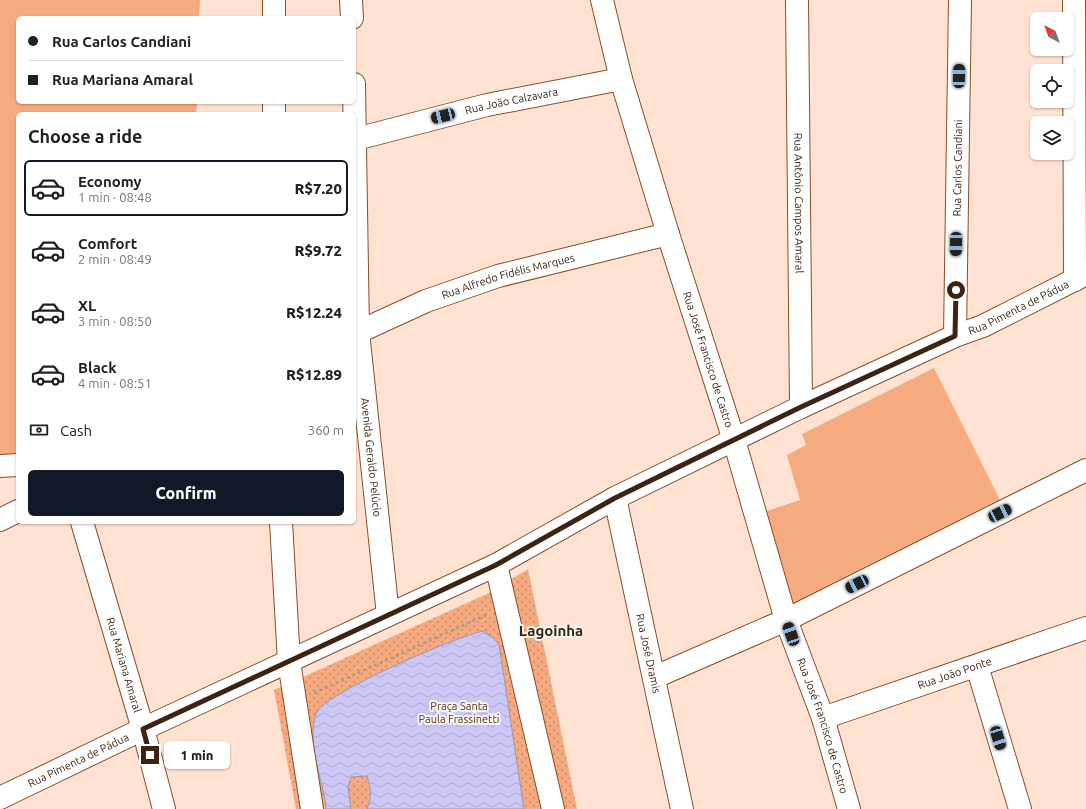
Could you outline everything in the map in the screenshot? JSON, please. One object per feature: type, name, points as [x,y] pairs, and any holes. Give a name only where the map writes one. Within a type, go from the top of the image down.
[{"type":"street","points":[[274,0],[274,16]]},
{"type":"street","points":[[351,0],[352,16]]},
{"type":"street","name":"Rua José Francisco de Castro","points":[[602,0],[621,79],[668,234],[734,440],[786,620],[823,718],[849,809]]},
{"type":"street","name":"Rua Antônio Campos Amaral","points":[[797,0],[801,407]]},
{"type":"street","name":"Rua Carlos Candiani","points":[[955,336],[960,0]]},
{"type":"street","points":[[1074,0],[1080,277]]},
{"type":"street","name":"Rua João Calzavara","points":[[356,139],[487,105],[621,79]]},
{"type":"street","name":"Avenida Geraldo Pelúcio","points":[[356,139],[356,333],[388,615]]},
{"type":"street","name":"Rua Alfredo Fidélis Marques","points":[[356,333],[426,301],[498,276],[668,234]]},
{"type":"street","name":"Rua Pimenta de Pádua","points":[[0,798],[143,729],[496,565],[615,498],[801,407],[955,336],[982,326],[1080,277]]},
{"type":"street","points":[[0,466],[16,465]]},
{"type":"street","points":[[655,677],[786,620],[1086,470]]},
{"type":"street","name":"Rua José Dramis","points":[[615,498],[655,677],[682,809]]},
{"type":"street","points":[[0,520],[16,512]]},
{"type":"street","name":"Rua Mariana Amaral","points":[[83,524],[143,729],[164,809]]},
{"type":"street","points":[[281,524],[290,662],[312,809]]},
{"type":"street","points":[[496,565],[553,809]]},
{"type":"street","name":"Rua João Ponte","points":[[823,718],[1086,628]]},
{"type":"street","points":[[977,666],[1020,809]]},
{"type":"path","points":[[296,702],[506,606]]},
{"type":"green space","points":[[0,0],[200,0],[199,16],[16,16],[16,104],[197,104],[196,112],[16,112],[16,457],[0,458]]},
{"type":"green space","points":[[934,368],[1001,502],[793,611],[764,512],[800,500],[787,455],[806,445],[802,434]]},
{"type":"green space","name":"Praça Santa Paula Frassinetti","points":[[528,569],[577,809],[296,809],[274,690],[489,593]]},
{"type":"water","name":"Lagoinha","points":[[483,631],[499,644],[524,809],[367,809],[370,800],[370,792],[367,776],[351,777],[348,787],[351,809],[326,809],[314,750],[313,726],[316,714],[324,705],[342,693],[393,666],[447,643]]},
{"type":"district","name":"Lagoinha","points":[[551,631]]},
{"type":"route","points":[[150,755],[143,729],[496,565],[615,498],[801,407],[955,336],[956,290]]}]
